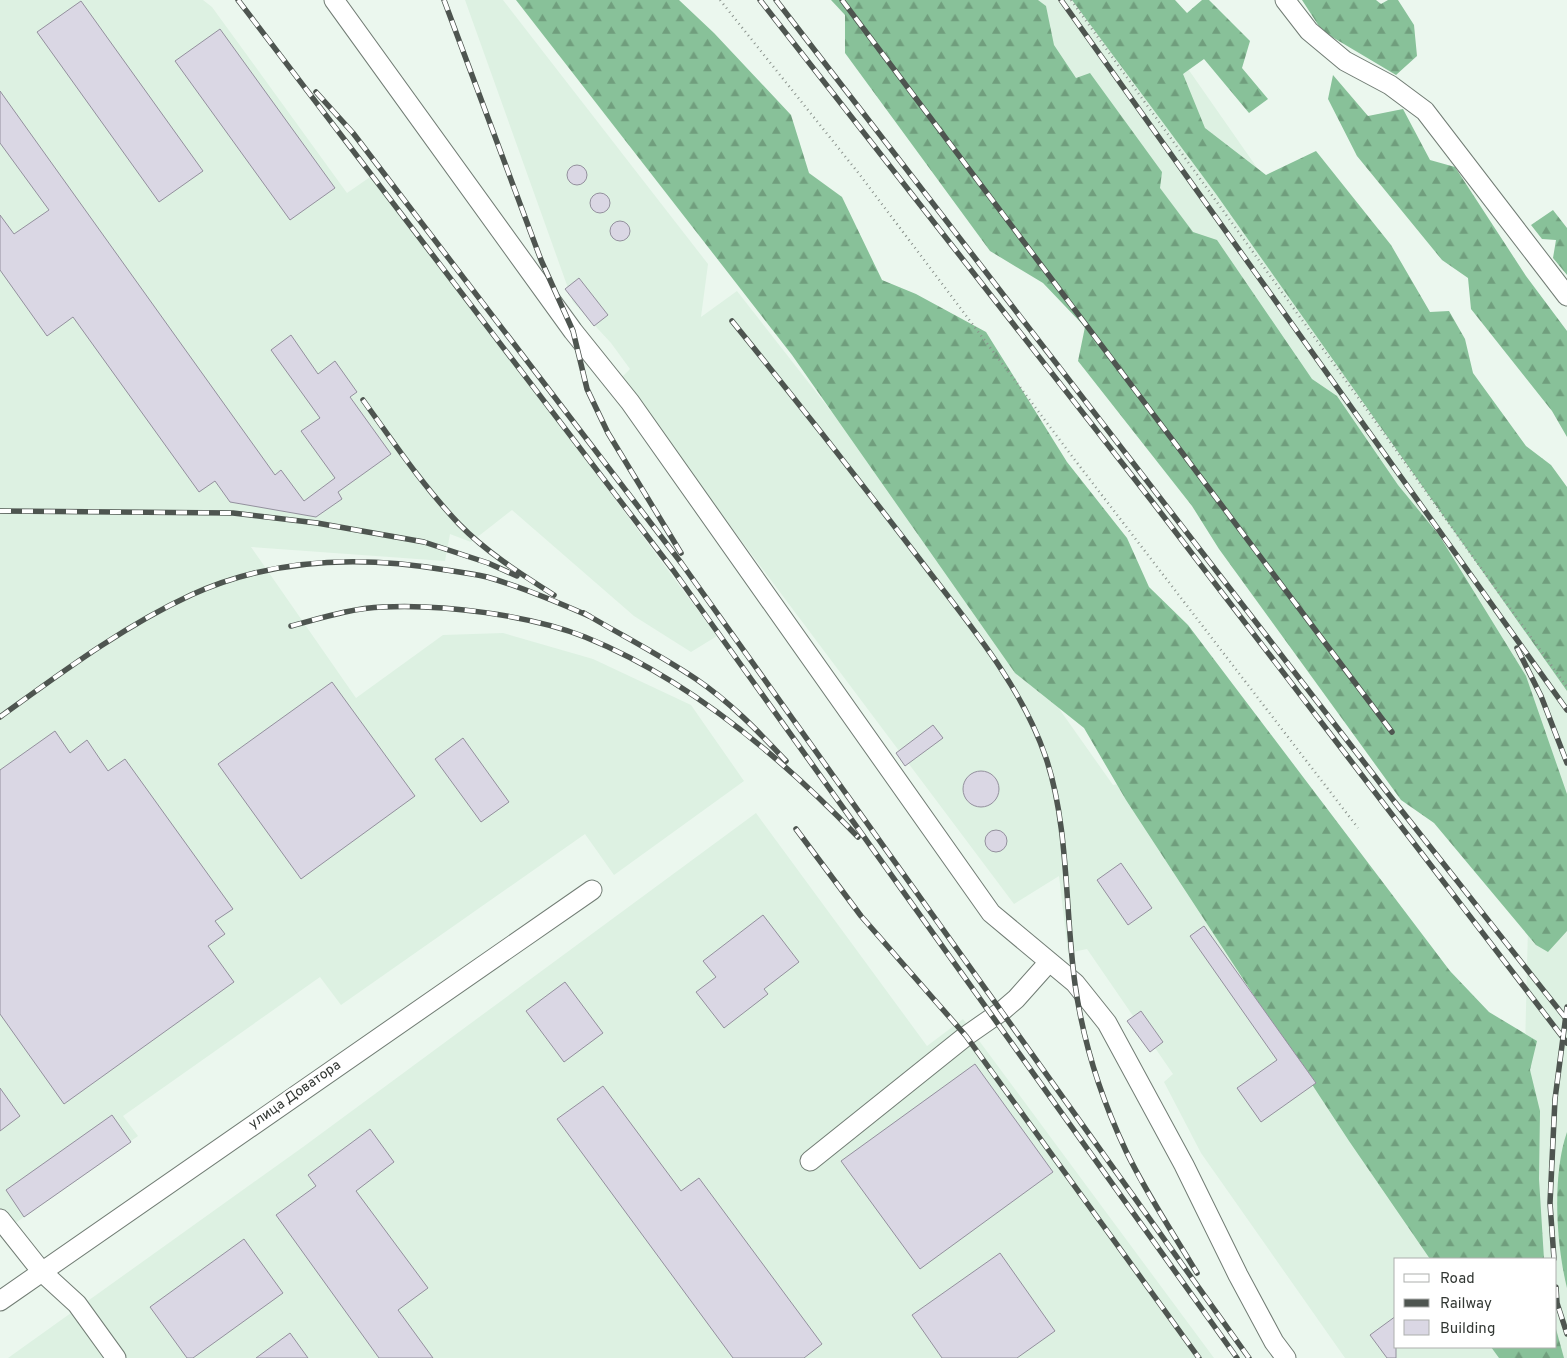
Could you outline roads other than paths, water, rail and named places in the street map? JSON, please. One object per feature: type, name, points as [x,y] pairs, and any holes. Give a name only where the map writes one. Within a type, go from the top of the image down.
[{"type":"street","points":[[334,0],[573,331],[630,402],[991,913],[1075,983],[1106,1023],[1184,1164],[1238,1275],[1274,1342],[1286,1358]]},
{"type":"street","points":[[1285,0],[1309,31],[1345,61],[1390,85],[1425,111],[1567,296]]},
{"type":"street","name":"улица Доватора","points":[[0,1302],[592,890]]},
{"type":"street","points":[[810,1161],[966,1036],[1002,1011],[1049,962]]},
{"type":"street","points":[[0,1219],[42,1272],[77,1304],[116,1358]]},
{"type":"railway","points":[[238,0],[673,570],[1237,1358]]},
{"type":"railway","points":[[444,0],[541,260],[573,331],[587,389],[608,433],[681,553]]},
{"type":"railway","points":[[760,0],[1151,500],[1567,1043]]},
{"type":"railway","points":[[776,0],[1390,796],[1567,1020]]},
{"type":"railway","points":[[842,0],[1392,732]]},
{"type":"railway","points":[[1061,0],[1567,710]]},
{"type":"railway","points":[[316,92],[353,133],[682,564],[1249,1358]]},
{"type":"railway","points":[[732,321],[851,470],[974,631],[1008,679],[1035,731],[1046,758],[1059,812],[1075,984],[1078,1006],[1094,1069],[1117,1131],[1134,1167],[1197,1273]]},
{"type":"railway","points":[[363,400],[421,479],[459,524],[492,553],[554,595]]},
{"type":"railway","points":[[0,511],[233,513],[317,523],[424,542],[488,563],[517,576]]},
{"type":"railway","points":[[0,717],[116,636],[165,608],[222,583],[253,573],[284,567],[316,563],[381,562],[466,573],[513,585],[589,616]]},
{"type":"railway","points":[[291,626],[360,609],[432,607],[512,617],[563,629],[585,637],[623,654],[660,674],[696,697],[798,778],[858,837]]},
{"type":"railway","points":[[584,613],[696,679],[743,717],[786,761]]},
{"type":"railway","points":[[1517,648],[1541,696],[1567,763]]},
{"type":"railway","points":[[796,829],[861,916],[966,1036],[1199,1358]]},
{"type":"railway","points":[[1554,1258],[1550,1203],[1555,1099],[1567,1007]]},
{"type":"railway","points":[[1557,1303],[1567,1334]]}]
